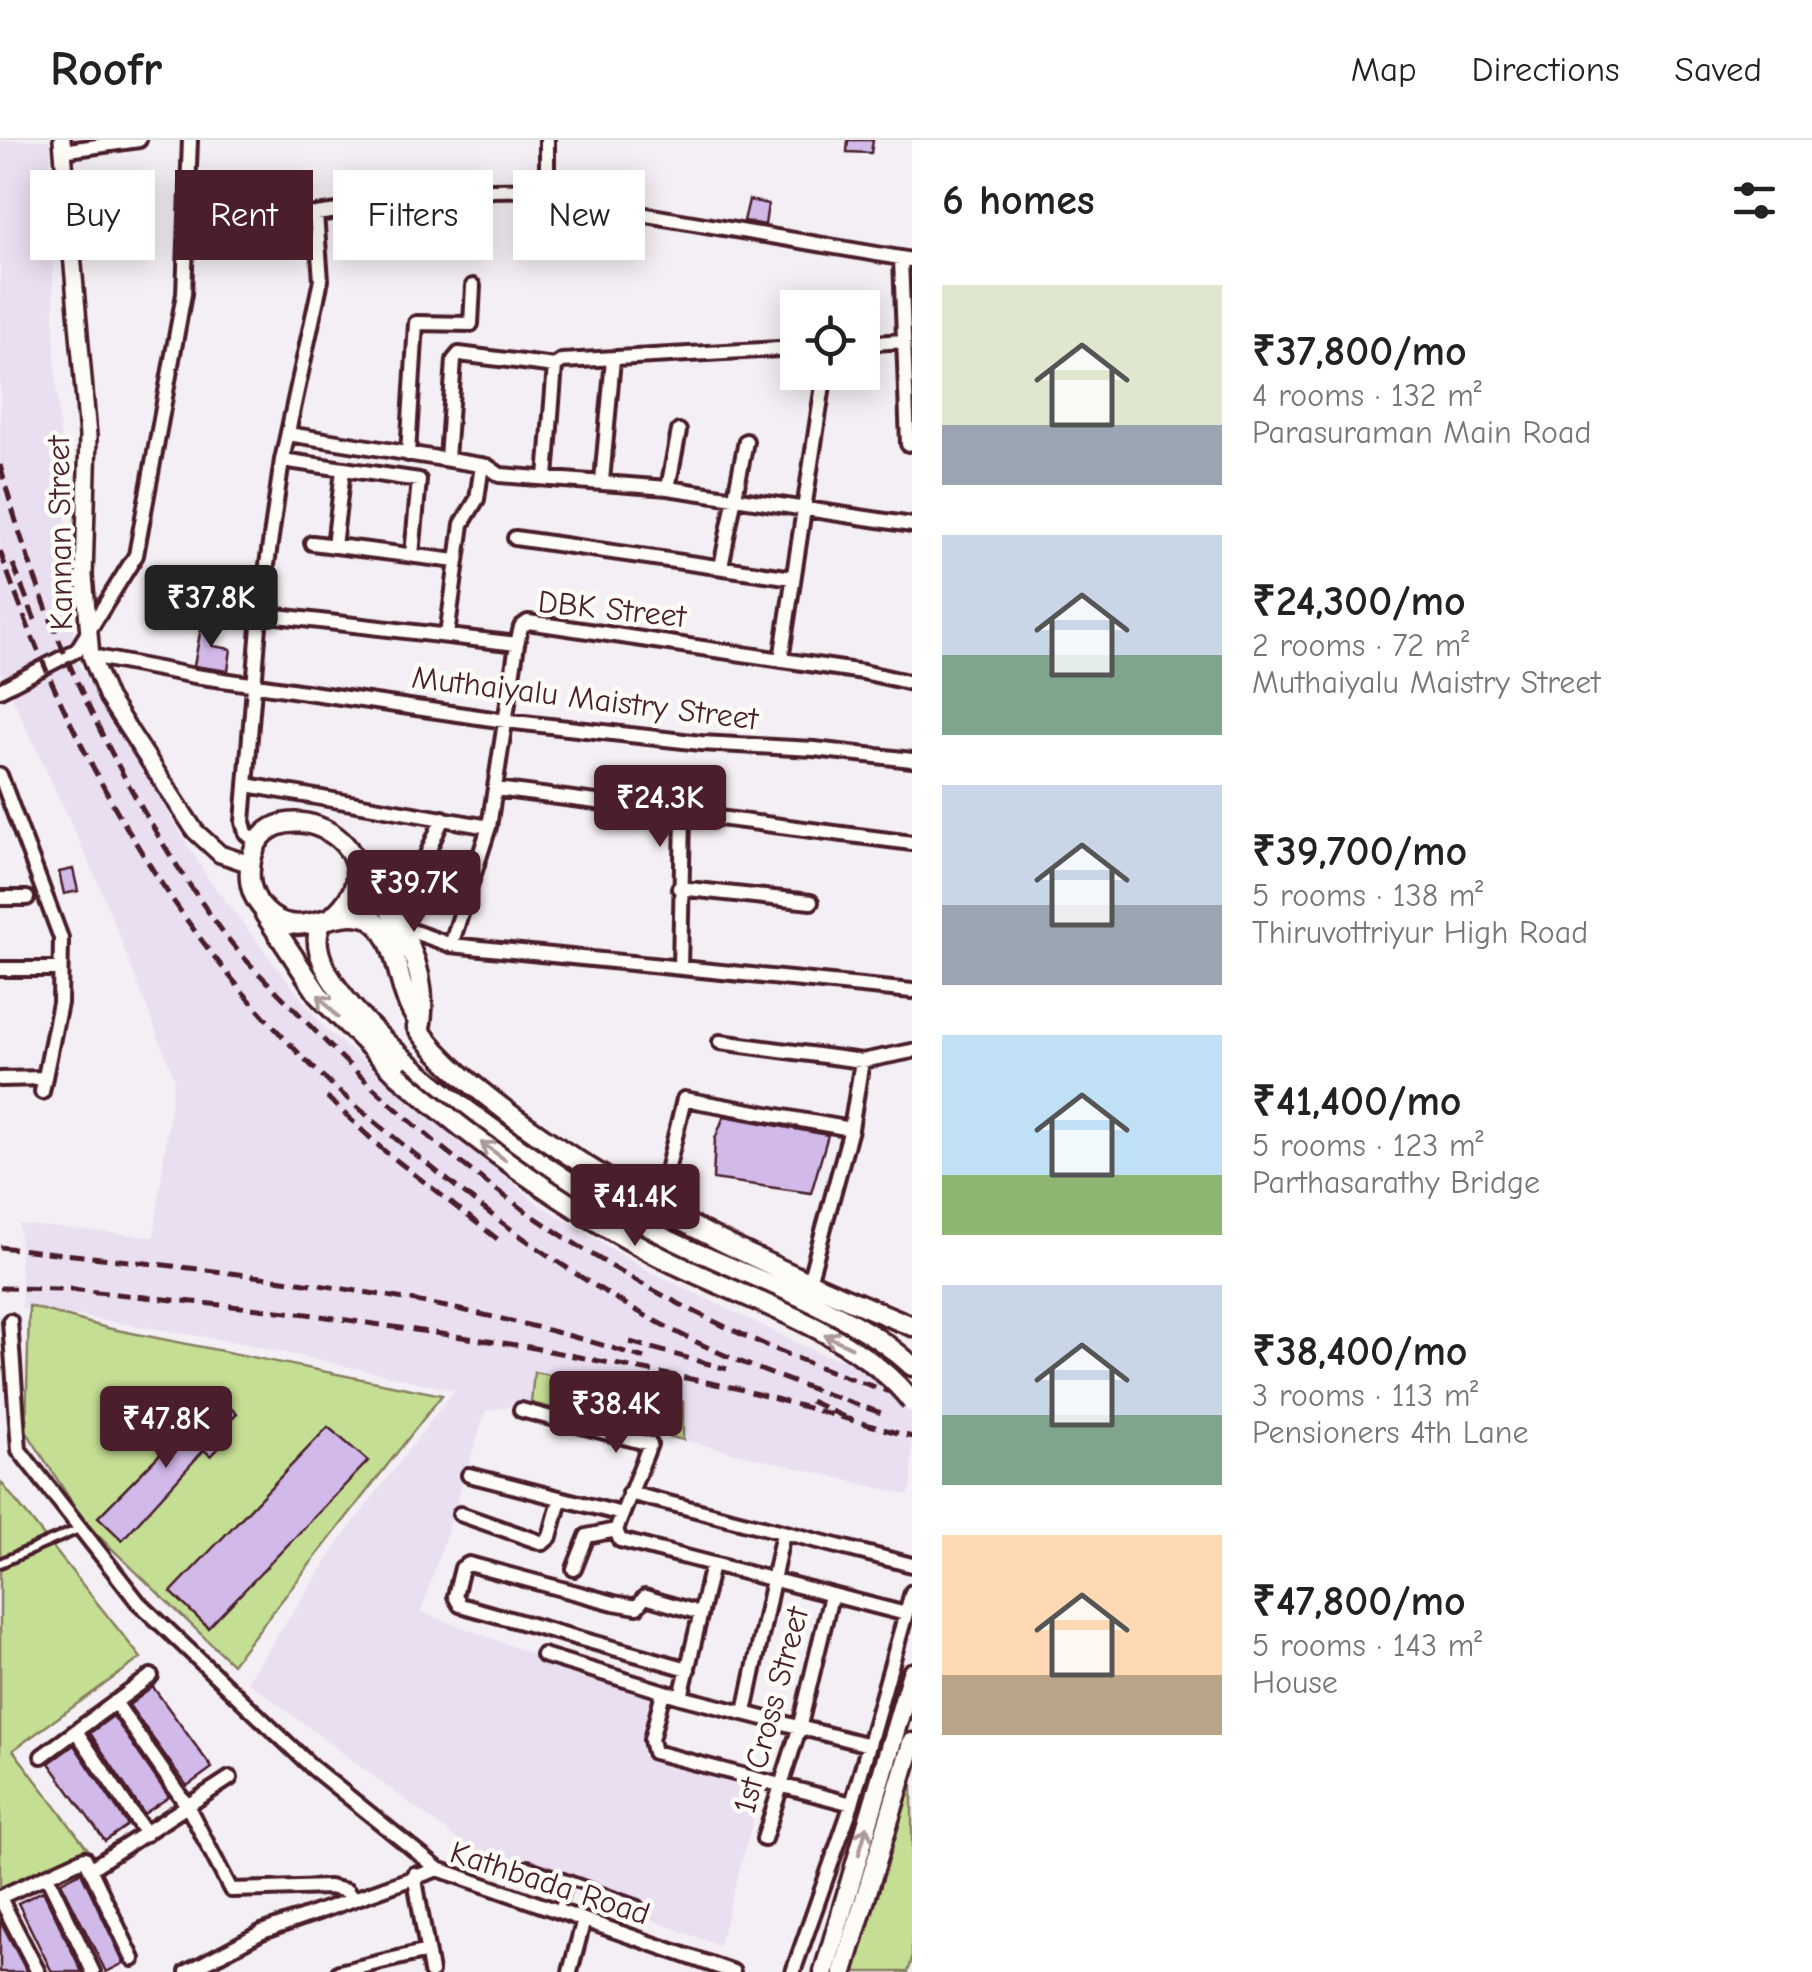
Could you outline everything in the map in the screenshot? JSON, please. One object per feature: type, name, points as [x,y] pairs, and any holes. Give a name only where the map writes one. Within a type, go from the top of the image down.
[{"type":"main road","points":[[417,1027],[422,1021],[417,969],[399,921],[350,853],[333,831],[307,822],[274,829],[259,844],[250,864],[251,888],[320,997],[404,1069],[597,1199],[687,1249],[866,1330],[912,1366]]},
{"type":"main road","points":[[350,853],[353,887],[328,918],[318,944],[334,984],[404,1069],[455,1123],[587,1215],[684,1270],[852,1347],[886,1372],[912,1402]]},
{"type":"main road","points":[[261,906],[289,924],[366,916],[385,932],[402,993],[419,1022],[417,1027]]},
{"type":"main road","points":[[417,1027],[453,1068],[497,1104],[658,1209],[912,1326]]},
{"type":"main road","points":[[844,1972],[844,1936],[912,1673]]},
{"type":"main road","points":[[824,1972],[844,1936],[912,1744]]},
{"type":"street","points":[[62,145],[139,140]]},
{"type":"street","points":[[190,140],[190,170]]},
{"type":"street","points":[[547,140],[547,170]]},
{"type":"street","name":"Kannan Street","points":[[62,145],[88,436],[91,656],[108,698],[195,831],[220,854],[250,864]]},
{"type":"street","points":[[313,214],[513,190]]},
{"type":"street","points":[[259,844],[244,828],[253,681],[282,460],[320,280],[316,214]]},
{"type":"street","points":[[645,215],[906,259],[902,341],[908,444]]},
{"type":"street","points":[[0,690],[71,655],[88,636],[136,555],[184,294],[186,260]]},
{"type":"street","points":[[408,454],[416,323],[471,324],[473,286]]},
{"type":"street","points":[[880,343],[902,341]]},
{"type":"street","points":[[546,478],[556,366],[560,362],[780,349]]},
{"type":"street","points":[[446,458],[456,355],[556,366]]},
{"type":"street","points":[[602,481],[613,360]]},
{"type":"street","points":[[781,660],[823,390]]},
{"type":"street","points":[[668,488],[679,430]]},
{"type":"street","points":[[288,434],[446,458],[494,468],[500,475],[668,488],[912,525]]},
{"type":"street","points":[[721,567],[746,442]]},
{"type":"street","points":[[282,460],[419,480],[412,555]]},
{"type":"street","points":[[446,635],[462,524],[477,498],[482,465]]},
{"type":"street","points":[[334,546],[343,470]]},
{"type":"street","points":[[516,538],[793,578]]},
{"type":"street","points":[[312,543],[456,561]]},
{"type":"street","name":"DBK Street","points":[[260,614],[518,644],[520,626],[528,622],[912,683]]},
{"type":"street","points":[[451,945],[490,827],[518,644]]},
{"type":"street","name":"Muthaiyalu Maistry Street","points":[[91,656],[195,676],[253,681],[506,721],[700,744],[814,748],[912,760]]},
{"type":"street","points":[[0,775],[58,929],[60,969],[60,1003],[43,1085],[0,1079]]},
{"type":"street","points":[[247,785],[490,827]]},
{"type":"street","points":[[496,789],[912,843]]},
{"type":"street","points":[[680,968],[683,814]]},
{"type":"street","points":[[443,818],[399,921],[451,945],[912,992]]},
{"type":"street","points":[[679,888],[811,902]]},
{"type":"street","points":[[0,898],[26,898]]},
{"type":"street","points":[[0,969],[60,969]]},
{"type":"street","points":[[720,1042],[862,1061],[912,1051]]},
{"type":"street","points":[[810,1282],[850,1129],[862,1061]]},
{"type":"street","points":[[658,1209],[684,1099],[850,1129]]},
{"type":"street","points":[[10,1321],[18,1450],[138,1602],[313,1768],[438,1869]]},
{"type":"street","points":[[521,1410],[650,1444],[617,1534]]},
{"type":"street","points":[[469,1476],[622,1514]]},
{"type":"street","points":[[629,1493],[912,1565]]},
{"type":"street","points":[[460,1514],[543,1543],[550,1536],[560,1500]]},
{"type":"street","points":[[745,1712],[783,1533]]},
{"type":"street","points":[[574,1569],[587,1536],[617,1534],[908,1620]]},
{"type":"street","points":[[688,1669],[460,1606],[455,1596],[462,1568],[469,1564],[614,1603],[637,1607],[645,1597],[700,1613]]},
{"type":"street","points":[[681,1697],[712,1565]]},
{"type":"street","points":[[793,1972],[852,1804],[908,1620],[912,1592]]},
{"type":"street","name":"1st Cross Street","points":[[764,1839],[799,1729],[831,1596]]},
{"type":"street","points":[[543,1655],[681,1697],[869,1745]]},
{"type":"street","points":[[42,1756],[151,1676]]},
{"type":"street","points":[[663,1692],[651,1740],[654,1752],[852,1804]]},
{"type":"street","points":[[115,1702],[188,1808],[232,1890],[329,1887],[347,1891],[351,1897]]},
{"type":"street","points":[[76,1730],[146,1834]]},
{"type":"street","points":[[38,1972],[0,1898],[47,1876],[88,1864],[146,1834],[230,1778]]},
{"type":"street","points":[[88,1864],[133,1959]]},
{"type":"street","name":"Kathbada Road","points":[[187,1972],[262,1932],[414,1874],[438,1869],[583,1923],[733,1972]]},
{"type":"street","points":[[414,1874],[431,1972]]},
{"type":"street","points":[[47,1876],[93,1972]]},
{"type":"street","points":[[570,1972],[583,1923]]},
{"type":"street","points":[[339,1972],[427,1950]]},
{"type":"lane","points":[[0,1564],[82,1527]]},
{"type":"lane","points":[[528,1865],[638,1905]]},
{"type":"lane","points":[[556,1913],[569,1880]]},
{"type":"shaded area","points":[[0,140],[50,140],[51,170],[30,170],[30,260],[53,260],[55,361],[75,658],[208,878],[326,1030],[540,1205],[641,1267],[817,1352],[912,1381],[912,1486],[908,1495],[683,1440],[683,1401],[534,1372],[531,1403],[486,1411],[421,1612],[655,1700],[642,1755],[763,1783],[719,1946],[470,1849],[247,1681],[347,1531],[454,1390],[241,1343],[22,1307],[19,1224],[154,1237],[174,1077],[98,882],[0,671]]},
{"type":"green space","points":[[29,1306],[107,1328],[442,1395],[232,1664],[86,1524],[26,1431]]},
{"type":"green space","points":[[534,1372],[683,1401],[683,1440],[531,1403]]},
{"type":"green space","points":[[0,1481],[141,1658],[13,1750],[87,1848],[0,1890]]},
{"type":"green space","points":[[912,1777],[912,1959],[908,1972],[854,1972]]},
{"type":"building","points":[[848,140],[873,140],[871,153],[847,152]]},
{"type":"building","points":[[749,200],[768,204],[765,225],[744,221]]},
{"type":"building","points":[[202,622],[217,624],[213,646],[231,649],[228,671],[194,666]]},
{"type":"building","points":[[73,869],[78,891],[64,894],[59,872]]},
{"type":"building","points":[[724,1116],[828,1135],[811,1193],[713,1179],[715,1139]]},
{"type":"building","points":[[222,1400],[237,1414],[216,1435],[224,1443],[211,1456],[204,1450],[122,1540],[98,1517],[164,1450],[169,1454],[188,1436],[180,1429],[194,1415],[202,1422]]},
{"type":"building","points":[[328,1427],[368,1461],[208,1628],[171,1592]]},
{"type":"building","points":[[153,1687],[212,1768],[187,1786],[129,1705]]},
{"type":"building","points":[[113,1716],[169,1797],[144,1814],[90,1733]]},
{"type":"building","points":[[74,1745],[128,1825],[105,1841],[49,1763]]},
{"type":"building","points":[[81,1872],[124,1963],[106,1972],[61,1882]]},
{"type":"building","points":[[43,1891],[82,1972],[52,1972],[18,1903]]},
{"type":"building","points":[[0,1920],[27,1972],[0,1972]]},
{"type":"railway","points":[[0,465],[63,649],[120,768],[186,880],[260,975],[365,1080],[434,1141],[506,1197],[581,1247],[740,1334],[912,1399]]},
{"type":"railway","points":[[0,551],[57,693],[128,829],[214,956],[316,1070],[483,1208],[591,1284],[707,1347],[881,1413]]},
{"type":"railway","points":[[13,564],[35,620]]},
{"type":"railway","points":[[327,1097],[382,1149],[500,1241]]},
{"type":"railway","points":[[0,1247],[244,1275],[406,1299],[486,1315],[644,1358]]},
{"type":"railway","points":[[0,1288],[69,1289],[307,1314],[529,1347],[736,1388],[912,1437]]},
{"type":"railway","points":[[630,1342],[727,1369]]},
{"type":"railway","points":[[810,1401],[851,1420]]}]
